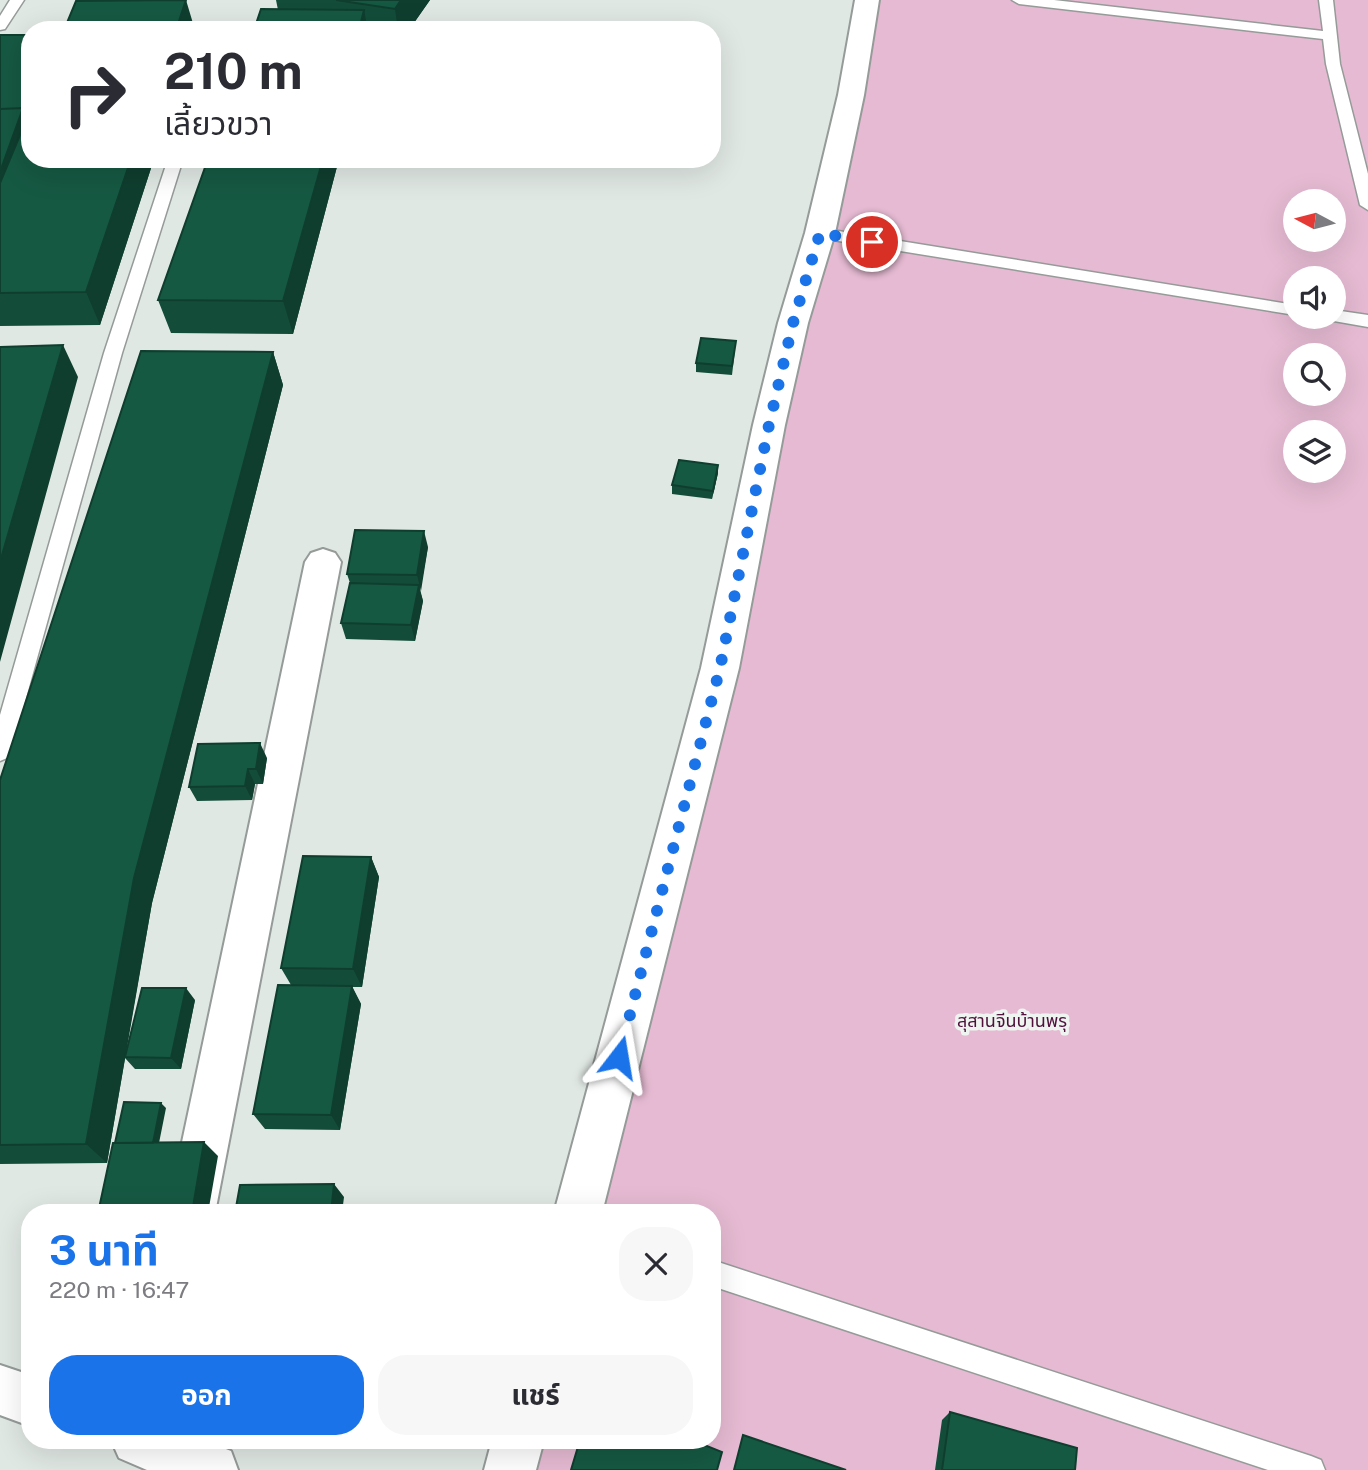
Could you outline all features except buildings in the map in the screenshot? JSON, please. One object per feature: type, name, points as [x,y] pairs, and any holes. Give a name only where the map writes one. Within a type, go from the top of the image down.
[{"type":"main road","points":[[580,1204],[720,668],[769,425],[793,323],[820,233],[851,95],[867,0]]},
{"type":"main road","points":[[193,1204],[323,562]]},
{"type":"main road","points":[[0,1390],[21,1398]]},
{"type":"main road","points":[[161,1449],[212,1470]]},
{"type":"main road","points":[[510,1470],[516,1449]]},
{"type":"lane","points":[[0,26],[17,0]]},
{"type":"lane","points":[[1019,0],[1330,36]]},
{"type":"lane","points":[[1326,0],[1333,64],[1368,205]]},
{"type":"lane","points":[[0,752],[113,353],[173,168]]},
{"type":"lane","points":[[820,233],[1283,308]]},
{"type":"lane","points":[[1346,318],[1368,321]]},
{"type":"lane","points":[[721,1276],[1311,1470]]},
{"type":"green space","name":"สุสานจีนบ้านพรุ","points":[[877,0],[1368,0],[1368,1470],[532,1470],[538,1449],[721,1449],[721,1204],[599,1204]]},
{"type":"route","points":[[619,1057],[720,668],[769,425],[793,323],[820,233],[872,242]]}]
